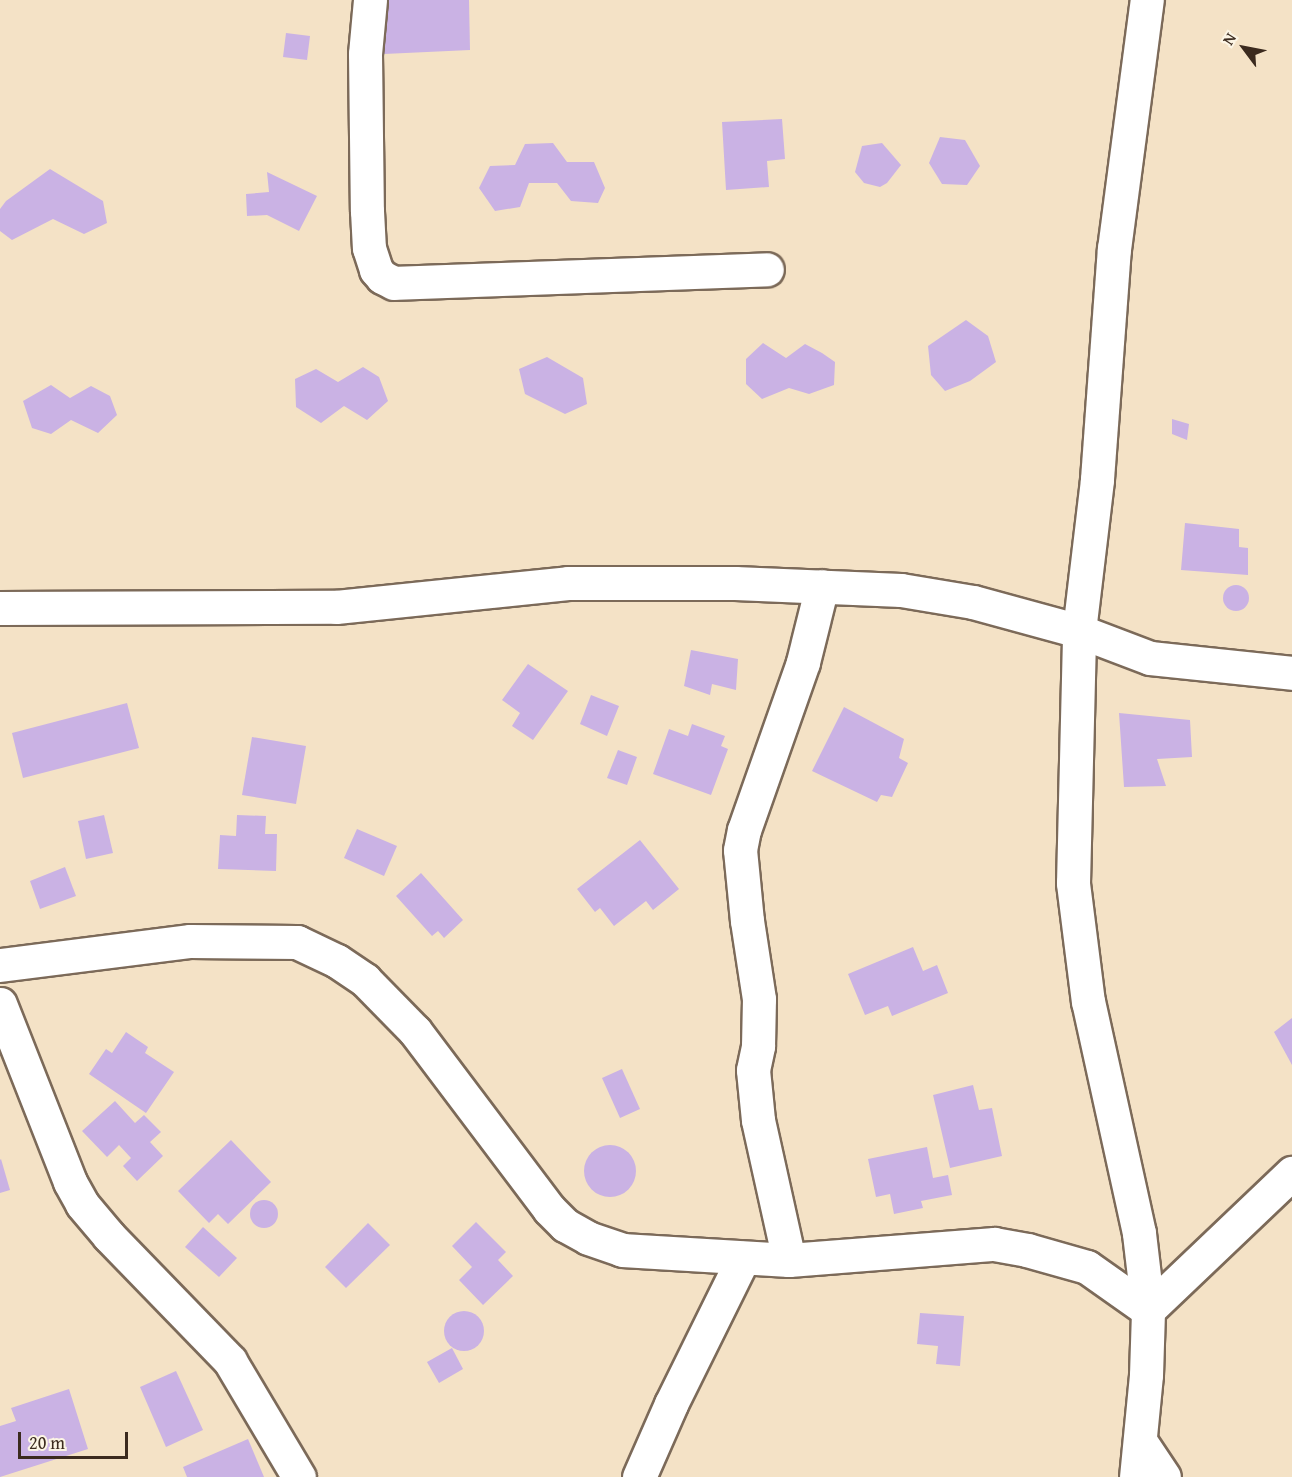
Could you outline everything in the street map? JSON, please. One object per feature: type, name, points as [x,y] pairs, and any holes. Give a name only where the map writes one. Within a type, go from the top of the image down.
[{"type":"street","points":[[370,0],[365,54],[367,211],[369,248],[376,270],[382,277],[394,283],[767,269]]},
{"type":"street","points":[[1136,1477],[1146,1375],[1148,1310],[1139,1233],[1088,1002],[1073,883],[1079,631],[1097,479],[1114,249],[1147,0]]},
{"type":"street","points":[[0,608],[336,607],[567,583],[735,583],[822,586],[901,590],[973,602],[1079,631],[1150,658],[1292,673]]},
{"type":"street","points":[[789,1260],[759,1120],[753,1070],[758,1046],[759,999],[747,921],[740,850],[744,830],[803,662],[822,586]]},
{"type":"street","points":[[0,964],[190,941],[297,942],[337,961],[365,980],[415,1031],[549,1209],[565,1225],[604,1245],[622,1250],[789,1260],[994,1244],[1027,1250],[1087,1267],[1148,1310]]},
{"type":"street","points":[[0,1004],[70,1182],[82,1204],[109,1236],[230,1361],[298,1477]]},
{"type":"street","points":[[1148,1310],[1292,1173]]},
{"type":"street","points":[[639,1477],[671,1404],[743,1258]]},
{"type":"street","points":[[1140,1442],[1164,1477]]},
{"type":"building","points":[[381,0],[469,0],[470,50],[384,54]]},
{"type":"building","points":[[286,33],[310,36],[307,60],[283,57]]},
{"type":"building","points":[[782,119],[785,159],[767,161],[769,187],[726,190],[722,122]]},
{"type":"building","points":[[940,137],[965,140],[980,166],[967,185],[942,184],[929,163]]},
{"type":"building","points":[[553,143],[567,162],[594,162],[605,188],[598,203],[571,201],[557,183],[529,183],[520,207],[495,211],[479,188],[490,166],[515,165],[525,144]]},
{"type":"building","points":[[882,143],[901,165],[887,183],[880,187],[864,183],[855,172],[862,146]]},
{"type":"building","points":[[50,169],[103,201],[107,223],[84,234],[53,219],[12,240],[0,231],[0,209],[6,201]]},
{"type":"building","points":[[267,172],[317,196],[299,231],[267,215],[247,216],[246,194],[269,192]]},
{"type":"building","points":[[966,320],[988,336],[996,362],[970,381],[945,391],[931,375],[928,346]]},
{"type":"building","points":[[763,343],[786,358],[805,344],[822,353],[835,362],[834,385],[809,394],[789,388],[762,399],[746,384],[746,359]]},
{"type":"building","points":[[547,357],[583,378],[587,404],[565,414],[525,394],[519,369]]},
{"type":"building","points":[[363,367],[379,377],[388,401],[367,420],[344,406],[321,423],[296,407],[295,379],[316,369],[338,382]]},
{"type":"building","points":[[51,385],[70,398],[91,386],[110,396],[117,415],[98,433],[71,420],[51,434],[32,428],[23,401]]},
{"type":"building","points":[[1172,419],[1189,424],[1187,440],[1172,434]]},
{"type":"building","points":[[1185,523],[1239,529],[1239,547],[1248,548],[1248,575],[1181,570]]},
{"type":"building","points":[[1236,585],[1245,589],[1249,598],[1245,607],[1236,611],[1227,607],[1223,598],[1227,589]]},
{"type":"building","points":[[691,650],[738,659],[736,690],[712,684],[710,695],[684,686]]},
{"type":"building","points":[[528,664],[568,691],[533,740],[512,726],[520,713],[502,700]]},
{"type":"building","points":[[591,695],[619,706],[607,736],[580,724]]},
{"type":"building","points":[[127,703],[139,748],[23,778],[12,733]]},
{"type":"building","points":[[844,707],[904,739],[899,758],[908,763],[892,797],[881,795],[877,802],[812,771]]},
{"type":"building","points":[[1119,713],[1190,720],[1192,757],[1157,759],[1166,786],[1124,787]]},
{"type":"building","points":[[692,724],[725,736],[721,746],[728,749],[711,795],[653,774],[669,729],[688,736]]},
{"type":"building","points":[[252,737],[306,746],[296,804],[242,795]]},
{"type":"building","points":[[618,750],[637,757],[627,785],[607,778]]},
{"type":"building","points":[[104,815],[113,853],[86,859],[78,821]]},
{"type":"building","points":[[237,815],[266,816],[265,834],[277,834],[276,871],[218,869],[220,835],[236,836]]},
{"type":"building","points":[[357,829],[397,846],[384,876],[344,858]]},
{"type":"building","points":[[640,840],[679,889],[653,910],[646,901],[614,926],[600,908],[595,912],[577,889]]},
{"type":"building","points":[[65,867],[76,896],[40,909],[30,881]]},
{"type":"building","points":[[421,873],[463,920],[444,938],[438,931],[432,936],[396,896]]},
{"type":"building","points":[[913,947],[923,971],[937,965],[948,993],[892,1016],[888,1006],[865,1015],[848,974]]},
{"type":"building","points":[[1292,1018],[1292,1065],[1274,1032]]},
{"type":"building","points":[[126,1032],[148,1047],[145,1053],[174,1072],[146,1113],[89,1074],[106,1049],[112,1053]]},
{"type":"building","points":[[622,1069],[640,1109],[620,1118],[602,1078]]},
{"type":"building","points":[[973,1085],[979,1110],[992,1108],[1002,1156],[950,1168],[933,1095]]},
{"type":"building","points":[[115,1101],[135,1123],[144,1115],[161,1132],[150,1142],[163,1156],[137,1181],[123,1166],[131,1158],[119,1145],[107,1157],[82,1131]]},
{"type":"building","points":[[231,1140],[271,1182],[228,1224],[218,1214],[209,1223],[178,1191]]},
{"type":"building","points":[[610,1145],[620,1147],[628,1153],[634,1161],[636,1171],[634,1181],[628,1189],[620,1195],[610,1197],[600,1195],[592,1189],[586,1181],[584,1171],[586,1161],[592,1153],[600,1147]]},
{"type":"building","points":[[927,1147],[933,1178],[948,1175],[952,1195],[921,1201],[923,1208],[894,1214],[890,1194],[876,1197],[868,1159]]},
{"type":"building","points":[[0,1160],[10,1190],[0,1193]]},
{"type":"building","points":[[264,1200],[274,1204],[278,1214],[274,1224],[264,1228],[254,1224],[250,1214],[254,1204]]},
{"type":"building","points":[[476,1222],[506,1252],[498,1260],[513,1276],[483,1305],[459,1280],[472,1267],[452,1246]]},
{"type":"building","points":[[368,1223],[390,1245],[346,1288],[325,1267]]},
{"type":"building","points":[[203,1227],[237,1258],[219,1277],[185,1247]]},
{"type":"building","points":[[464,1311],[478,1317],[484,1331],[478,1345],[464,1351],[450,1345],[444,1331],[450,1317]]},
{"type":"building","points":[[920,1313],[964,1316],[960,1366],[936,1364],[938,1346],[917,1344]]},
{"type":"building","points":[[452,1348],[463,1369],[439,1383],[427,1362]]},
{"type":"building","points":[[176,1371],[203,1430],[166,1447],[140,1387]]},
{"type":"building","points":[[69,1389],[88,1449],[0,1477],[0,1426],[16,1421],[11,1408]]},
{"type":"building","points":[[248,1439],[264,1477],[187,1477],[183,1467]]}]
